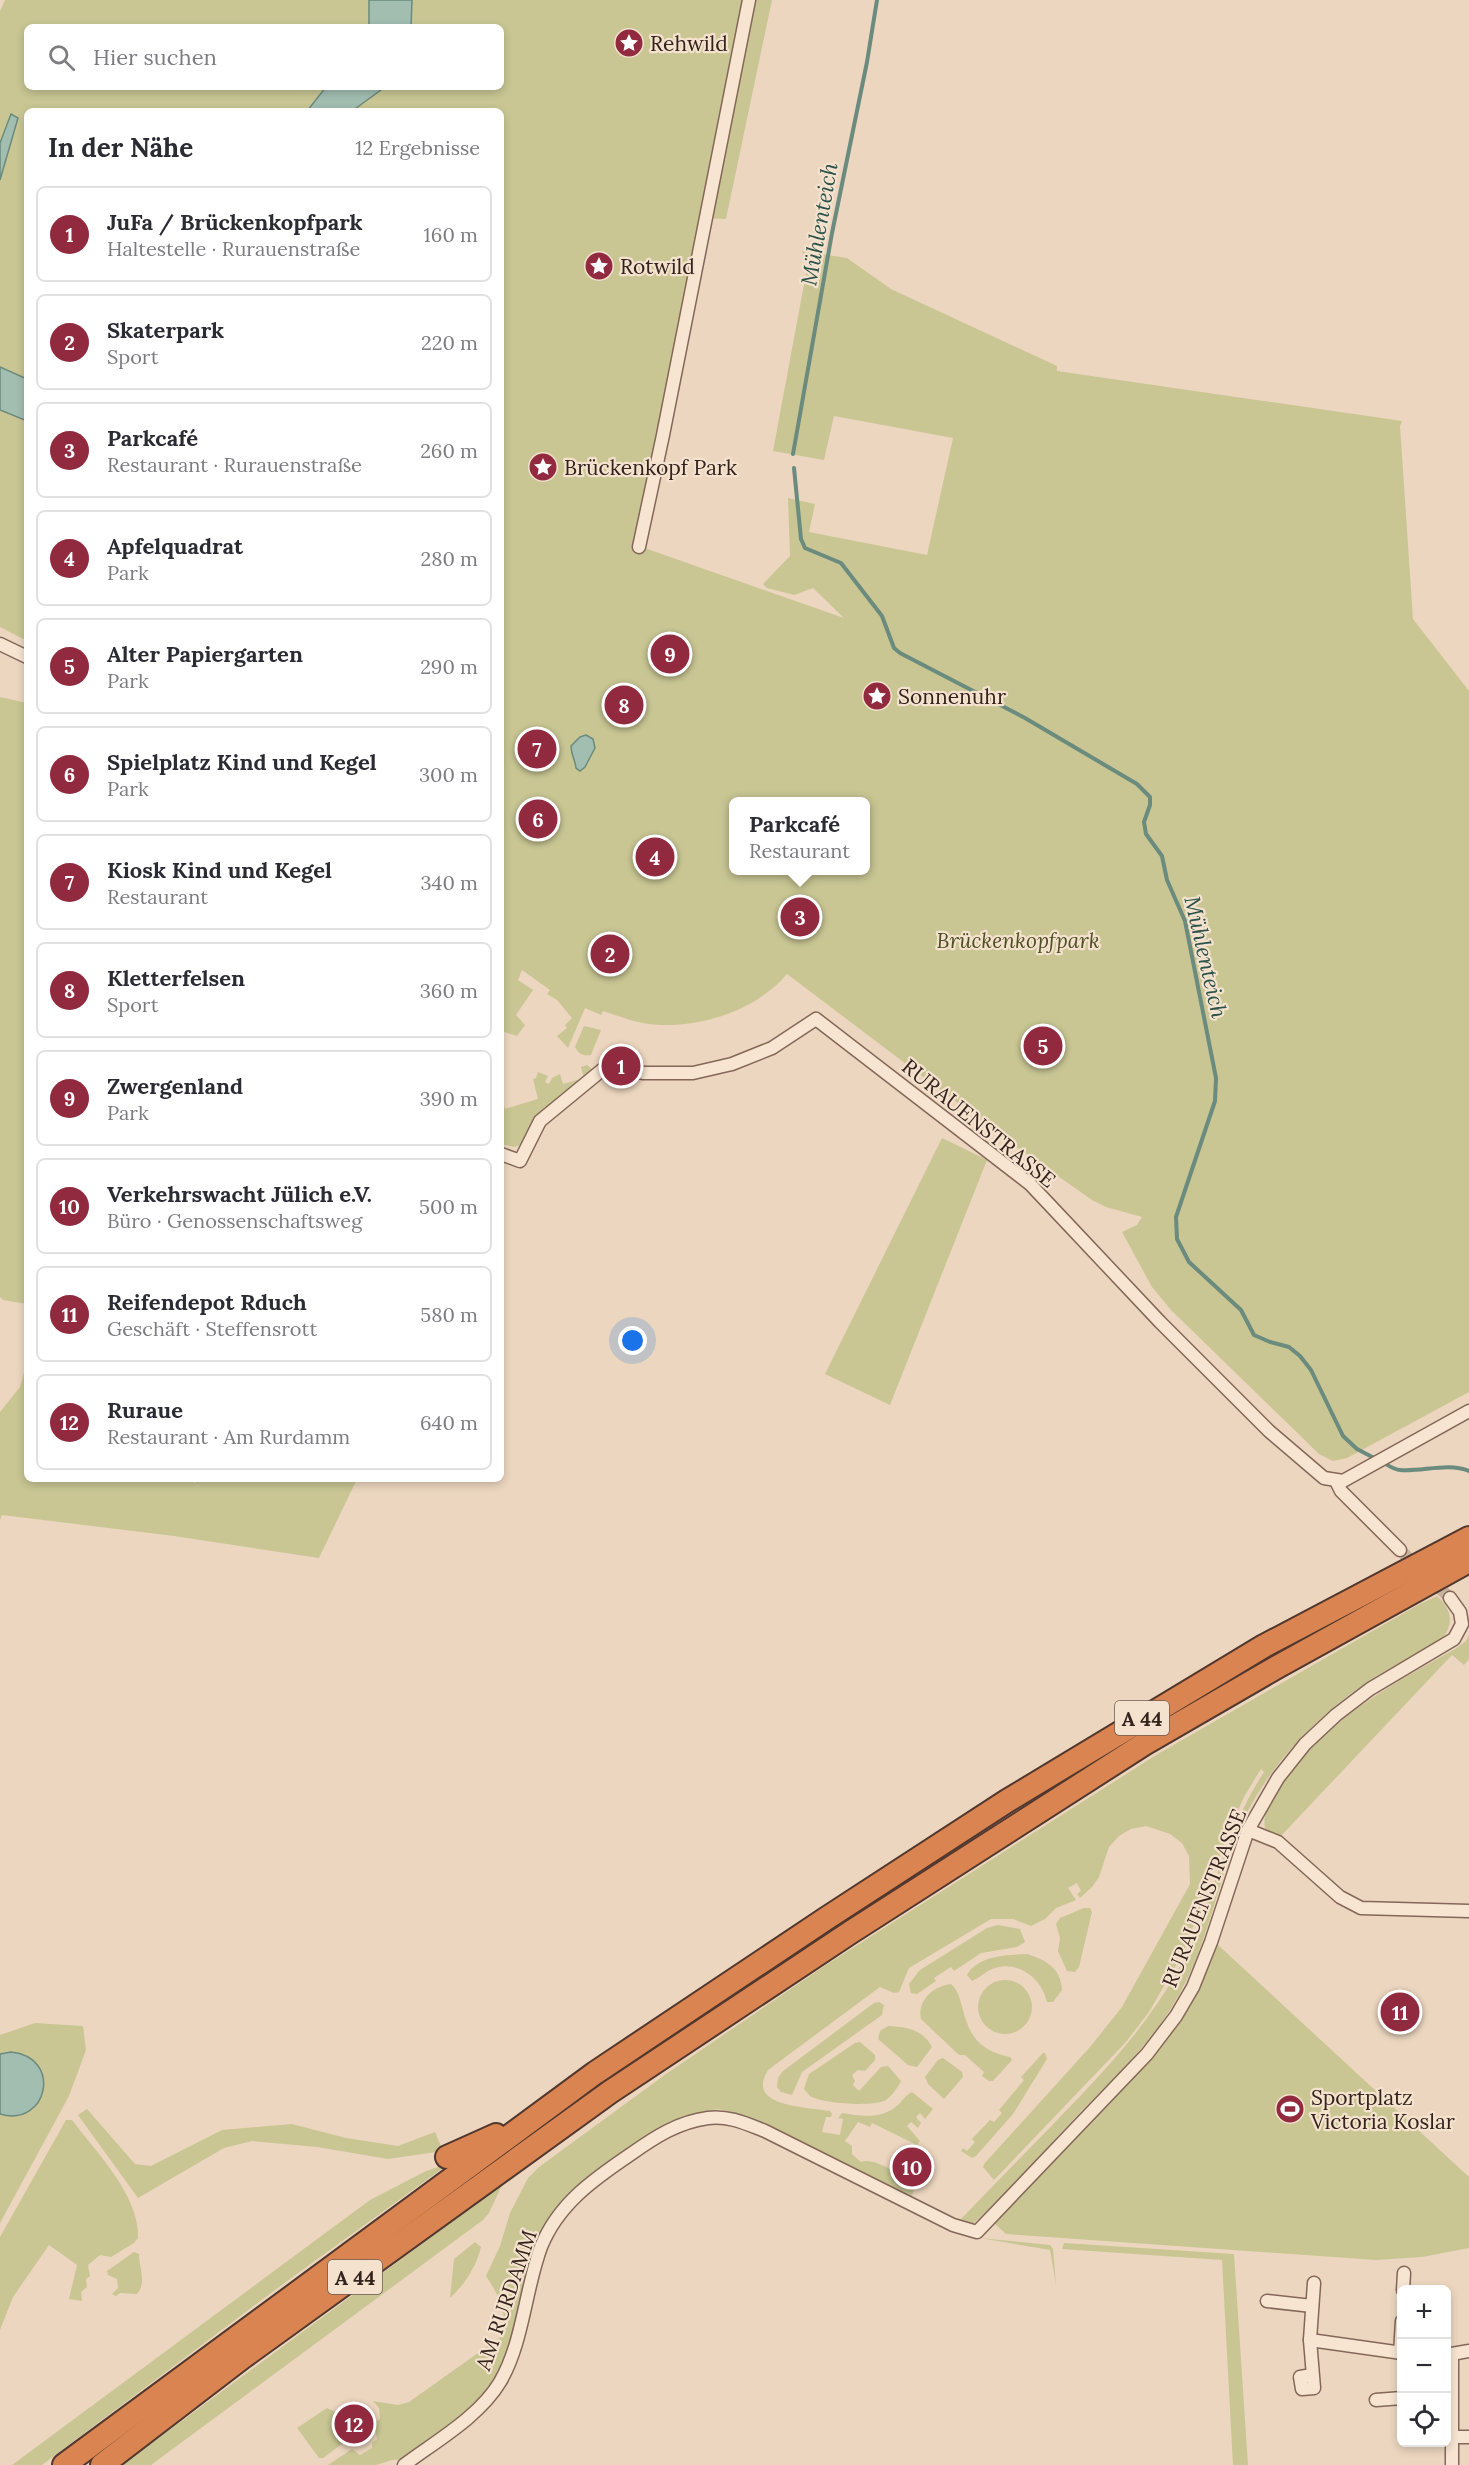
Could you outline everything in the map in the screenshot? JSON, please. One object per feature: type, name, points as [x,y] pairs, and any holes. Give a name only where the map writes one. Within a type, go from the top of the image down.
[{"type":"highway","name":"A 44","points":[[64,2465],[198,2364],[614,2060],[827,1918],[1007,1801],[1264,1646],[1469,1538]]},
{"type":"highway","name":"A 44","points":[[102,2465],[243,2357],[610,2092],[870,1919],[1144,1744],[1277,1667],[1469,1561]]},
{"type":"highway","points":[[513,2182],[610,2092]]},
{"type":"highway","points":[[447,2157],[531,2121]]},
{"type":"street","points":[[639,547],[749,0]]},
{"type":"street","points":[[0,644],[24,656]]},
{"type":"street","name":"RURAUENSTRASSE","points":[[504,1155],[520,1161],[540,1120],[602,1070],[693,1073],[732,1064],[772,1048],[816,1019],[1029,1184],[1160,1322],[1269,1431],[1324,1478],[1336,1481],[1341,1491],[1400,1550]]},
{"type":"street","points":[[1336,1481],[1343,1481],[1469,1411]]},
{"type":"street","name":"RURAUENSTRASSE","points":[[707,2118],[737,2120],[765,2131],[953,2225],[977,2232],[1147,2054],[1176,2016],[1192,1987],[1211,1942],[1236,1860],[1248,1830],[1278,1778],[1305,1744],[1335,1715],[1370,1689],[1454,1639],[1462,1624],[1460,1612],[1450,1598]]},
{"type":"street","points":[[1248,1830],[1278,1842],[1340,1897],[1362,1908],[1469,1911]]},
{"type":"street","name":"AM RURDAMM","points":[[404,2465],[475,2410],[490,2396],[500,2382],[514,2344],[541,2248],[554,2221],[567,2205],[585,2186],[666,2130],[707,2118]]},
{"type":"street","points":[[1403,2285],[1404,2273]]},
{"type":"street","points":[[1312,2375],[1310,2340],[1314,2283]]},
{"type":"street","points":[[1267,2301],[1312,2306]]},
{"type":"street","points":[[1310,2340],[1397,2352]]},
{"type":"street","points":[[1451,2355],[1469,2351]]},
{"type":"street","points":[[1450,2393],[1452,2465]]},
{"type":"street","points":[[1376,2400],[1397,2398]]},
{"type":"street","points":[[1452,2437],[1469,2437]]},
{"type":"green space","name":"Brückenkopfpark","points":[[5,0],[772,0],[726,219],[703,218],[636,545],[844,618],[813,588],[794,595],[767,588],[763,584],[790,556],[788,498],[815,504],[809,532],[927,555],[953,438],[834,416],[824,460],[773,451],[808,263],[802,251],[847,258],[891,289],[1057,366],[1057,371],[1402,421],[1400,426],[1413,619],[1469,691],[1469,1392],[1347,1458],[1333,1461],[1319,1454],[1171,1310],[1152,1287],[1122,1232],[1137,1225],[1142,1217],[1106,1207],[1092,1200],[1012,1144],[787,974],[761,997],[746,1006],[713,1019],[679,1025],[647,1024],[603,1011],[601,1015],[585,1008],[568,1048],[557,1036],[567,1028],[565,1025],[572,1018],[557,1000],[547,994],[550,990],[522,970],[518,980],[533,990],[516,1015],[525,1025],[517,1036],[504,1032],[504,108],[24,108],[24,639],[0,627],[0,165],[12,114],[0,143],[0,11]]},
{"type":"green space","points":[[0,697],[24,702],[24,1304],[3,1300],[0,1297]]},
{"type":"green space","points":[[584,1026],[601,1030],[591,1055],[581,1054],[575,1047]]},
{"type":"green space","points":[[587,1065],[593,1070],[521,1145],[514,1147],[504,1145],[504,1106],[505,1109],[538,1099],[533,1079],[536,1078],[538,1072],[548,1076],[545,1082],[549,1084],[552,1078],[560,1074],[563,1084],[584,1078],[581,1067]]},
{"type":"green space","points":[[942,1138],[987,1160],[890,1405],[825,1374]]},
{"type":"green space","points":[[24,1373],[24,1482],[356,1482],[319,1558],[174,1536],[2,1515],[0,1520],[0,1412],[20,1387]]},
{"type":"green space","points":[[1437,1596],[1446,1606],[1450,1616],[1449,1627],[1442,1639],[1373,1678],[1322,1717],[1285,1756],[1254,1800],[1232,1848],[1206,1932],[1190,1974],[1158,2028],[1123,2069],[974,2223],[956,2222],[1108,2066],[1138,2031],[1165,1992],[1200,1923],[1238,1821],[1264,1772],[1261,1769],[1244,1797],[1229,1831],[1183,1953],[1149,2012],[1126,2042],[994,2180],[983,2167],[984,2164],[1090,2047],[1122,2007],[1190,1884],[1189,1856],[1182,1843],[1170,1834],[1146,1826],[1131,1829],[1119,1836],[1109,1847],[1099,1877],[1080,1898],[1077,1894],[1081,1891],[1077,1883],[1068,1888],[1076,1900],[1056,1908],[1045,1919],[1031,1926],[1013,1919],[991,1919],[909,1968],[899,1992],[894,1993],[880,1987],[768,2070],[763,2084],[770,2098],[789,2105],[830,2111],[831,2117],[826,2117],[822,2132],[840,2135],[843,2119],[838,2118],[842,2113],[871,2116],[885,2113],[892,2110],[912,2092],[933,2109],[925,2119],[920,2113],[916,2117],[921,2123],[918,2128],[911,2122],[907,2126],[920,2141],[917,2145],[872,2123],[870,2127],[858,2122],[845,2141],[852,2146],[852,2154],[861,2162],[867,2161],[881,2165],[915,2185],[912,2196],[767,2126],[729,2111],[718,2109],[683,2117],[667,2126],[561,2207],[504,2368],[480,2402],[407,2459],[392,2460],[376,2465],[328,2465],[352,2449],[360,2455],[372,2448],[372,2443],[377,2439],[374,2423],[380,2419],[379,2408],[373,2401],[398,2405],[409,2402],[502,2336],[503,2311],[495,2290],[486,2276],[500,2246],[510,2213],[528,2178],[539,2167],[666,2074],[826,1965],[1156,1755]]},
{"type":"green space","points":[[1469,1635],[1469,1659],[1464,1665],[1452,1655],[1279,1838],[1265,1828],[1266,1813],[1278,1790],[1314,1745],[1357,1709],[1405,1677],[1455,1649],[1466,1641]]},
{"type":"green space","points":[[1084,1908],[1090,1908],[1092,1912],[1079,1967],[1075,1972],[1067,1971],[1058,1951],[1060,1938],[1056,1924],[1060,1918]]},
{"type":"green space","points":[[998,1925],[1020,1929],[1025,1942],[1017,1947],[981,1953],[954,1971],[951,1967],[934,1978],[936,1981],[917,1994],[911,1993],[909,1984],[920,1970],[987,1928]]},
{"type":"green space","points":[[1217,1944],[1469,2177],[1469,2248],[1422,2257],[1376,2260],[1006,2234],[994,2223],[1158,2051],[1186,2011],[1205,1975]]},
{"type":"green space","points":[[1027,1954],[1046,1962],[1059,1976],[1062,1990],[1053,2002],[1047,2002],[1040,1985],[1034,1978],[1019,1969],[1001,1967],[989,1970],[972,1981],[967,1975],[978,1963],[994,1957]]},
{"type":"green space","points":[[1000,1980],[1010,1980],[1020,1984],[1028,1992],[1032,2007],[1028,2022],[1020,2030],[1010,2034],[1000,2034],[990,2030],[982,2022],[978,2012],[978,2002],[982,1992],[990,1984]]},
{"type":"green space","points":[[951,1984],[958,1993],[973,2036],[984,2047],[1010,2057],[1012,2060],[993,2081],[982,2076],[984,2072],[965,2055],[959,2055],[921,2019],[921,2006],[928,1996],[938,1988]]},
{"type":"green space","points":[[879,2002],[884,2005],[882,2015],[802,2072],[792,2095],[781,2092],[777,2087],[778,2078],[783,2071],[874,2003]]},
{"type":"green space","points":[[35,2023],[83,2026],[86,2050],[69,2096],[0,2223],[0,2035]]},
{"type":"green space","points":[[888,2026],[913,2030],[928,2041],[932,2047],[917,2067],[908,2065],[878,2039],[880,2031]]},
{"type":"green space","points":[[860,2042],[875,2055],[875,2060],[865,2071],[858,2070],[852,2075],[855,2081],[853,2085],[859,2091],[881,2067],[888,2066],[901,2081],[897,2089],[886,2100],[860,2104],[837,2103],[810,2096],[804,2089],[809,2074],[855,2043]]},
{"type":"green space","points":[[1043,2053],[1047,2059],[1013,2114],[976,2156],[972,2158],[961,2151],[963,2148],[967,2151],[975,2142],[972,2139],[990,2120],[994,2122],[1002,2113],[999,2110],[1024,2080],[1021,2077]]},
{"type":"green space","points":[[943,2058],[962,2072],[963,2077],[944,2099],[928,2084],[925,2077],[938,2060]]},
{"type":"green space","points":[[87,2109],[135,2164],[151,2166],[222,2130],[292,2124],[346,2138],[398,2146],[435,2132],[443,2151],[388,2159],[317,2147],[252,2141],[224,2148],[138,2198],[78,2115]]},
{"type":"green space","points":[[66,2120],[72,2120],[115,2175],[132,2206],[137,2222],[138,2238],[111,2257],[100,2255],[88,2265],[90,2276],[86,2279],[87,2287],[81,2292],[82,2301],[69,2299],[77,2265],[49,2245],[13,2297],[0,2330],[0,2237]]},
{"type":"green space","points":[[450,2163],[283,2284],[42,2465],[12,2465],[370,2200],[426,2171]]},
{"type":"green space","points":[[502,2185],[489,2213],[483,2220],[151,2465],[122,2465]]},
{"type":"green space","points":[[980,2238],[1050,2245],[1053,2249],[1056,2285],[1050,2250]]},
{"type":"green space","points":[[475,2242],[481,2247],[473,2268],[450,2298],[454,2259]]},
{"type":"green space","points":[[1064,2243],[1234,2254],[1248,2465],[1233,2465],[1222,2260],[1062,2249]]},
{"type":"green space","points":[[134,2252],[139,2254],[142,2280],[140,2290],[137,2294],[120,2293],[116,2296],[112,2294],[118,2288],[117,2279],[108,2275],[107,2271]]},
{"type":"green space","points":[[327,2408],[346,2417],[341,2421],[342,2430],[351,2434],[346,2441],[323,2458],[319,2458],[297,2428]]},
{"type":"shaded area","points":[[369,0],[412,0],[411,24],[369,24]]},
{"type":"shaded area","points":[[324,90],[381,90],[356,108],[309,108]]},
{"type":"shaded area","points":[[11,114],[18,118],[0,180],[0,143]]},
{"type":"shaded area","points":[[0,367],[24,378],[24,420],[0,410]]},
{"type":"shaded area","points":[[586,735],[593,739],[595,748],[585,767],[580,771],[576,768],[571,746],[580,737]]},
{"type":"shaded area","points":[[11,2052],[27,2057],[38,2066],[43,2078],[43,2090],[38,2102],[29,2111],[16,2116],[0,2114],[0,2054]]},
{"type":"waterway","name":"Mühlenteich","points":[[793,454],[832,233],[867,62],[877,0]]},
{"type":"waterway","name":"Mühlenteich","points":[[794,468],[801,539],[805,548],[841,563],[882,616],[894,648],[1025,718],[1137,784],[1150,797],[1150,805],[1144,822],[1146,834],[1162,856],[1167,880],[1185,921],[1216,1078],[1215,1101],[1176,1217],[1177,1239],[1189,1262],[1241,1310],[1254,1335],[1289,1347],[1300,1356],[1311,1370],[1343,1436],[1357,1449],[1376,1459]]},
{"type":"waterway","name":"Mühlenteich","points":[[1382,1462],[1398,1470],[1452,1467],[1469,1471]]},
{"type":"tunnel","points":[[1400,1550],[1450,1598]]},
{"type":"place","name":"Rehwild","points":[[629,43]]},
{"type":"place","name":"Rotwild","points":[[599,266]]},
{"type":"place","name":"Brückenkopf Park","points":[[543,467]]},
{"type":"place","name":"Zwergenland","points":[[670,654]]},
{"type":"place","name":"Sonnenuhr","points":[[877,696]]},
{"type":"place","name":"Kletterfelsen","points":[[624,705]]},
{"type":"place","name":"Kiosk Kind und Kegel","points":[[537,749]]},
{"type":"place","name":"Spielplatz Kind und Kegel","points":[[538,819]]},
{"type":"place","name":"Apfelquadrat","points":[[655,857]]},
{"type":"place","name":"Parkcafé","points":[[800,917]]},
{"type":"place","name":"Skaterpark","points":[[610,954]]},
{"type":"place","name":"Alter Papiergarten","points":[[1043,1046]]},
{"type":"place","name":"JuFa / Brückenkopfpark","points":[[621,1066]]},
{"type":"place","name":"Reifendepot Rduch","points":[[1400,2012]]},
{"type":"place","name":"Sportplatz Victoria Koslar","points":[[1290,2109]]},
{"type":"place","name":"Verkehrswacht Jülich e.V.","points":[[912,2167]]},
{"type":"place","name":"Ruraue","points":[[354,2424]]}]
